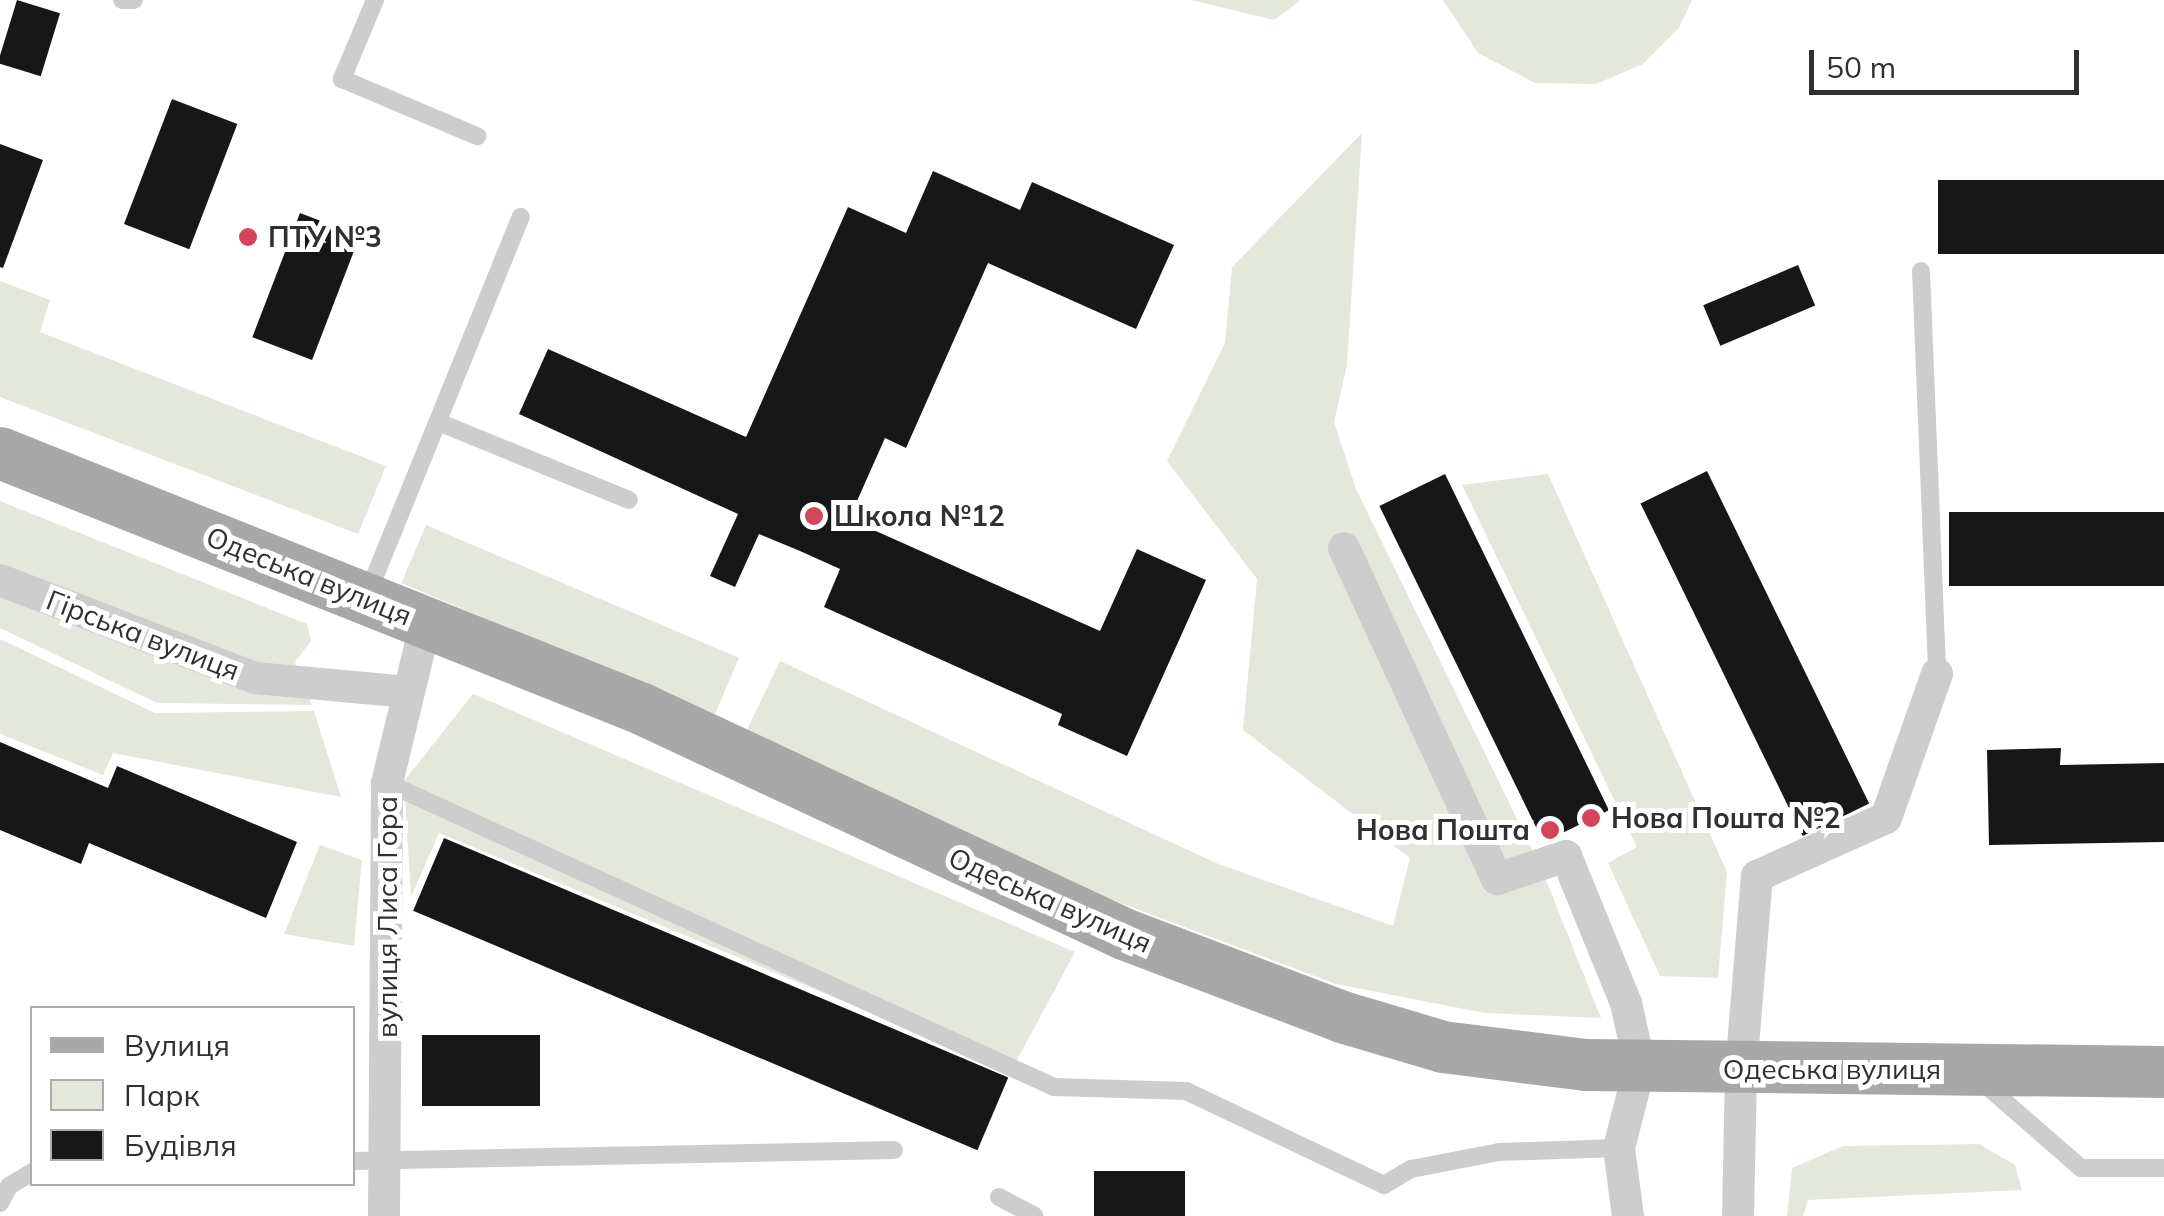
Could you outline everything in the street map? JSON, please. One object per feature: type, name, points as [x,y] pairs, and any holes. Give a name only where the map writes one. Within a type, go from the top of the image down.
[{"type":"main road","name":"Одеська вулиця","points":[[0,453],[642,709],[872,821],[1251,984],[1443,1046],[1570,1064],[1740,1070],[2164,1072]]},
{"type":"street","points":[[1344,548],[1498,879],[1566,856],[1626,1003],[1640,1066],[1619,1148],[1628,1216]]},
{"type":"street","name":"Гірська вулиця","points":[[0,580],[254,678],[408,692]]},
{"type":"street","name":"вулиця Лиса Гора","points":[[384,1216],[388,783],[426,622]]},
{"type":"street","points":[[1738,1216],[1740,1070],[1756,876],[1886,818],[1937,674]]},
{"type":"lane","points":[[122,0],[134,0]]},
{"type":"lane","points":[[376,0],[342,79],[478,136]]},
{"type":"lane","points":[[366,598],[521,217]]},
{"type":"lane","points":[[1921,271],[1937,674]]},
{"type":"lane","points":[[438,422],[629,500]]},
{"type":"lane","points":[[388,783],[1054,1087],[1186,1092],[1384,1186],[1411,1169],[1499,1152],[1619,1148]]},
{"type":"lane","points":[[1968,1070],[2081,1168],[2164,1168]]},
{"type":"lane","points":[[355,1162],[894,1150]]},
{"type":"lane","points":[[0,1204],[10,1186],[30,1173]]},
{"type":"lane","points":[[1000,1197],[1034,1216]]},
{"type":"green space","points":[[1191,0],[1301,0],[1274,20]]},
{"type":"green space","points":[[1443,0],[1692,0],[1679,28],[1643,64],[1596,84],[1535,83],[1478,53]]},
{"type":"green space","points":[[1362,133],[1347,365],[1334,422],[1356,489],[1542,870],[1601,1018],[1485,1013],[1336,984],[1073,885],[744,736],[780,661],[1216,863],[1393,926],[1410,858],[1243,730],[1257,579],[1167,461],[1225,343],[1232,267]]},
{"type":"green space","points":[[0,281],[50,300],[40,332],[386,466],[358,534],[0,397]]},
{"type":"green space","points":[[1548,474],[1727,872],[1718,978],[1660,976],[1608,863],[1637,847],[1462,485]]},
{"type":"green space","points":[[0,501],[307,624],[311,641],[295,662],[312,705],[157,703],[0,628]]},
{"type":"green space","points":[[426,525],[739,658],[714,716],[401,583]]},
{"type":"green space","points":[[0,639],[155,713],[314,711],[341,797],[113,753],[103,775],[0,734]]},
{"type":"green space","points":[[473,694],[1075,952],[1011,1071],[439,833],[411,897],[404,781]]},
{"type":"green space","points":[[320,845],[362,860],[354,946],[284,934]]},
{"type":"green space","points":[[1979,1144],[2015,1165],[2022,1190],[1808,1200],[1803,1216],[1787,1216],[1792,1168],[1843,1146]]},
{"type":"building","points":[[17,0],[60,13],[41,76],[0,64]]},
{"type":"building","points":[[172,99],[237,124],[189,249],[124,224]]},
{"type":"building","points":[[0,144],[43,160],[3,268],[0,267]]},
{"type":"building","points":[[933,171],[1020,210],[1032,182],[1174,245],[1136,329],[988,263],[906,448],[885,438],[849,519],[1100,631],[1137,549],[1206,580],[1127,756],[1058,725],[1062,714],[824,607],[840,569],[800,551],[759,534],[735,587],[710,576],[738,514],[519,414],[548,349],[746,437],[848,207],[906,233]]},
{"type":"building","points":[[1938,180],[2164,180],[2164,254],[1938,254]]},
{"type":"building","points":[[300,213],[360,236],[312,360],[252,337]]},
{"type":"building","points":[[1798,265],[1815,306],[1720,346],[1703,305]]},
{"type":"building","points":[[1707,471],[1869,804],[1803,836],[1640,503]]},
{"type":"building","points":[[1445,474],[1609,810],[1543,842],[1379,506]]},
{"type":"building","points":[[1949,512],[2164,512],[2164,586],[1949,586]]},
{"type":"building","points":[[0,742],[108,788],[117,766],[297,842],[266,918],[89,843],[81,864],[0,830]]},
{"type":"building","points":[[2061,748],[2060,765],[2164,763],[2164,842],[1989,845],[1987,750]]},
{"type":"building","points":[[444,838],[1008,1078],[977,1150],[413,911]]},
{"type":"building","points":[[422,1035],[540,1035],[540,1106],[422,1106]]},
{"type":"building","points":[[1094,1171],[1185,1171],[1185,1216],[1094,1216]]},
{"type":"place","name":"ПТУ №3","points":[[248,237]]},
{"type":"place","name":"Школа №12","points":[[814,516]]},
{"type":"place","name":"Нова Пошта №2","points":[[1591,818]]},
{"type":"place","name":"Нова Пошта","points":[[1550,830]]}]
